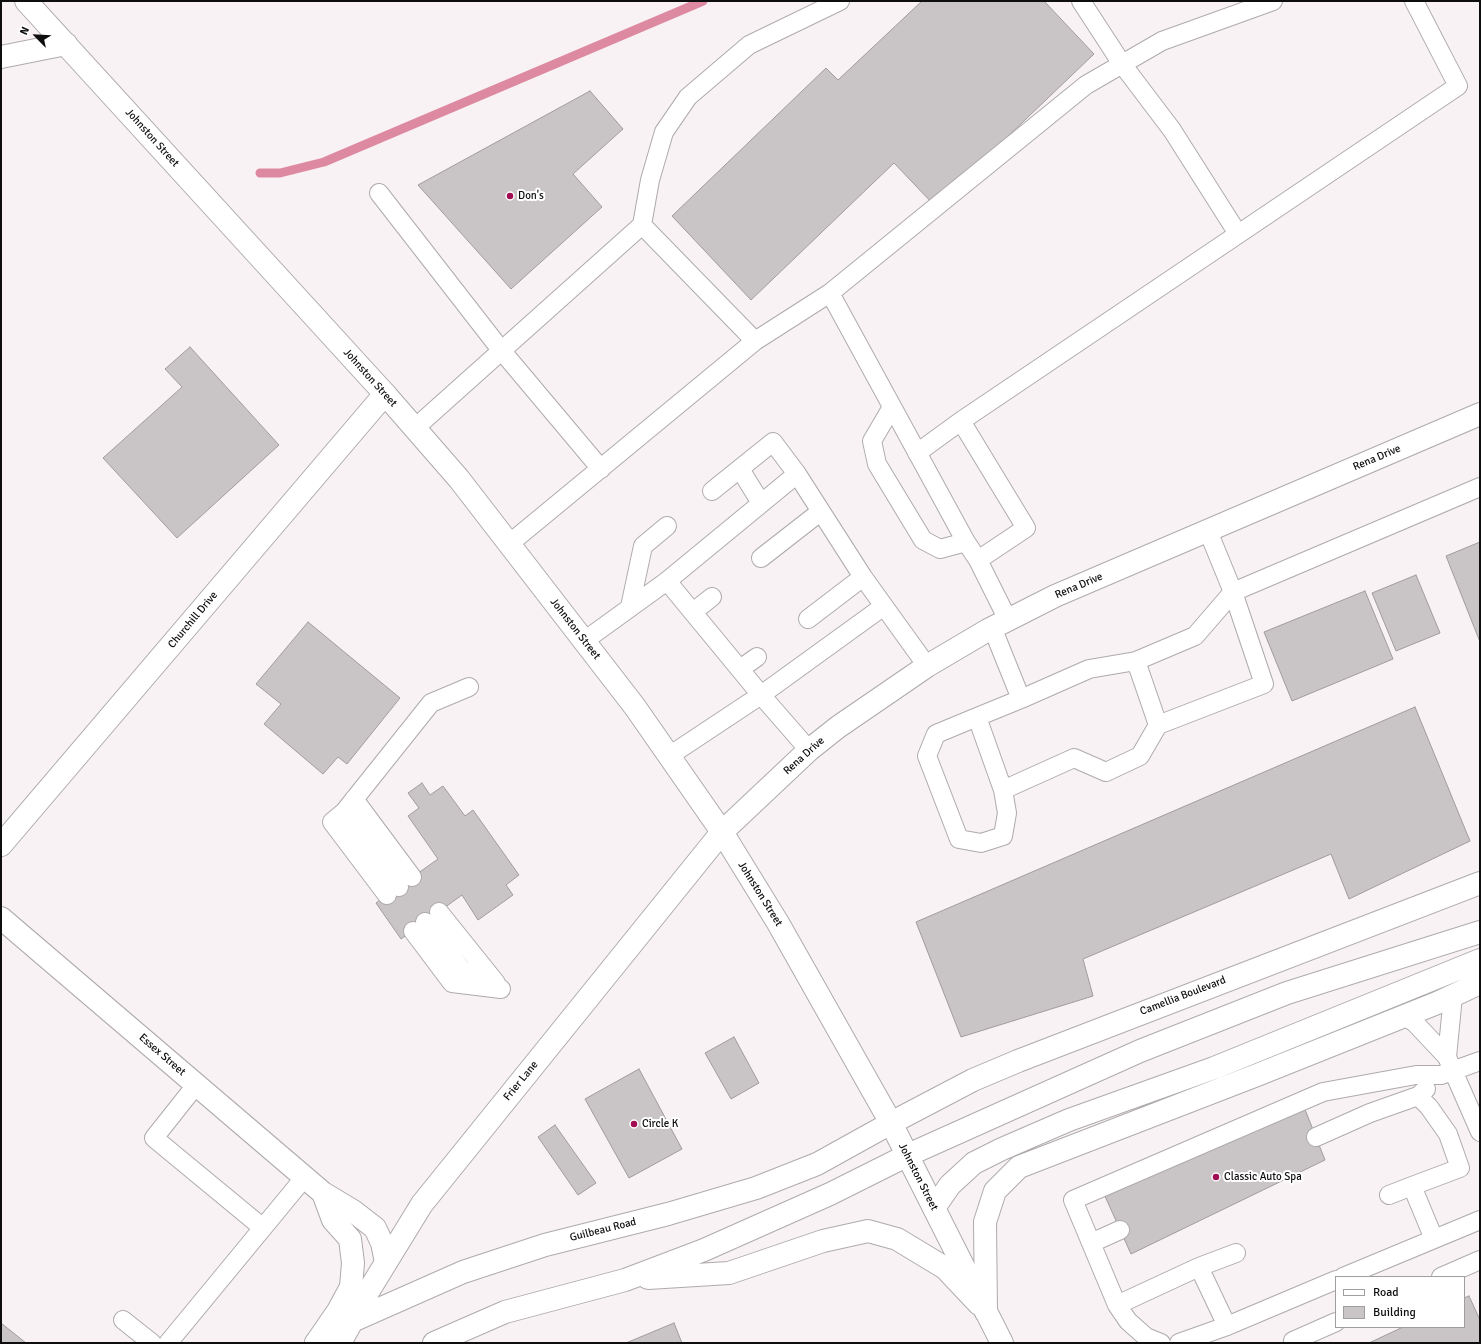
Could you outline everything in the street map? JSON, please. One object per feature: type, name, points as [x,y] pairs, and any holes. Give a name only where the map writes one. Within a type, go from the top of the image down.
[{"type":"street","name":"Johnston Street","points":[[26,1],[385,394],[460,479],[635,707],[722,832],[778,923],[891,1122],[1002,1343]]},
{"type":"street","points":[[1,57],[66,44]]},
{"type":"street","name":"Churchill Drive","points":[[1,845],[385,394]]},
{"type":"street","name":"Rena Drive","points":[[722,832],[809,750],[838,727],[927,666],[1000,624],[1055,596],[1480,414]]},
{"type":"street","name":"Frier Lane","points":[[340,1343],[350,1322],[422,1204],[722,832]]},
{"type":"street","name":"Camellia Boulevard","points":[[891,1122],[973,1080],[1018,1061],[1480,883]]},
{"type":"street","name":"Essex Street","points":[[1,918],[322,1193],[352,1211],[375,1228],[382,1243],[386,1262]]},
{"type":"street","points":[[434,1343],[505,1312],[625,1280],[704,1250],[830,1194],[908,1155],[1140,1051],[1286,993],[1480,932]]},
{"type":"street","points":[[934,1208],[950,1185],[974,1163],[1002,1149],[1070,1120],[1222,1065],[1480,960]]},
{"type":"street","points":[[986,1312],[985,1222],[995,1191],[1019,1167],[1257,1076],[1403,1015],[1453,996],[1480,983]]},
{"type":"street","name":"Guilbeau Road","points":[[316,1343],[350,1322],[462,1272],[546,1245],[668,1214],[756,1188],[817,1164],[891,1122]]},
{"type":"street","name":"Essex Street","points":[[316,1343],[338,1311],[351,1287],[353,1263],[350,1239],[333,1220],[322,1193]]},
{"type":"street","points":[[625,1280],[729,1273],[823,1242],[868,1231],[897,1239],[945,1268],[986,1312]]},
{"type":"lane","points":[[415,428],[642,225],[650,180],[664,132],[688,97],[749,45],[840,1]]},
{"type":"lane","points":[[1081,1],[1122,64],[1172,130],[1238,234]]},
{"type":"lane","points":[[509,544],[754,341],[830,293],[1086,85],[1162,41],[1273,1]]},
{"type":"lane","points":[[917,453],[961,421],[1458,86],[1414,1]]},
{"type":"lane","points":[[379,193],[501,350],[601,469]]},
{"type":"lane","points":[[642,225],[754,341]]},
{"type":"lane","points":[[830,293],[966,542],[978,560],[1000,624],[1021,699]]},
{"type":"lane","points":[[892,407],[872,441],[877,464],[923,540],[940,549],[966,542]]},
{"type":"lane","points":[[961,421],[1026,528],[978,560]]},
{"type":"lane","points":[[712,491],[774,442],[797,474],[863,577],[927,666]]},
{"type":"lane","points":[[740,469],[761,503]]},
{"type":"lane","points":[[584,641],[667,581],[797,474]]},
{"type":"lane","points":[[977,717],[1003,790],[1007,813],[1003,836],[981,843],[959,839],[927,756],[936,734],[1089,669],[1136,661],[1195,636],[1233,592],[1480,487]]},
{"type":"lane","points":[[761,558],[820,512]]},
{"type":"lane","points":[[630,608],[643,546],[667,526]]},
{"type":"lane","points":[[1003,790],[1074,758],[1106,772],[1140,756],[1158,725],[1264,684],[1233,592],[1208,531]]},
{"type":"lane","points":[[808,619],[863,577]]},
{"type":"lane","points":[[667,581],[761,695],[809,750]]},
{"type":"lane","points":[[693,612],[712,597]]},
{"type":"lane","points":[[669,756],[761,695],[884,606]]},
{"type":"lane","points":[[740,669],[757,657]]},
{"type":"lane","points":[[1136,661],[1158,725]]},
{"type":"lane","points":[[349,805],[399,886],[332,822],[349,805],[431,702],[469,687]]},
{"type":"lane","points":[[463,970],[426,922],[463,970],[501,989],[463,970]]},
{"type":"lane","points":[[1316,1137],[1370,1113],[1418,1096],[1447,1068],[1453,996]]},
{"type":"lane","points":[[1403,1015],[1415,1023],[1447,1068],[1480,1132]]},
{"type":"lane","points":[[1161,1343],[1146,1337],[1128,1321],[1118,1305],[1073,1200],[1323,1092],[1416,1075],[1480,1061]]},
{"type":"lane","points":[[196,1085],[154,1138],[263,1228]]},
{"type":"lane","points":[[1389,1195],[1460,1168],[1448,1134],[1429,1107],[1418,1096]]},
{"type":"lane","points":[[168,1343],[304,1178]]},
{"type":"lane","points":[[1412,1186],[1434,1239]]},
{"type":"lane","points":[[1345,1276],[1480,1220]]},
{"type":"lane","points":[[1091,1243],[1120,1230]]},
{"type":"lane","points":[[1118,1305],[1199,1267],[1236,1253]]},
{"type":"lane","points":[[1443,1276],[1480,1260]]},
{"type":"lane","points":[[1199,1267],[1227,1326]]},
{"type":"lane","points":[[1179,1343],[1227,1326],[1335,1280]]},
{"type":"lane","points":[[123,1320],[152,1343]]},
{"type":"lane","points":[[1293,1343],[1293,1341],[1335,1322]]},
{"type":"building","points":[[922,1],[1044,1],[1094,54],[935,206],[894,163],[751,300],[672,216],[826,68],[838,80]]},
{"type":"building","name":"Don's","points":[[590,91],[623,129],[573,174],[602,207],[511,289],[418,185]]},
{"type":"building","points":[[190,347],[279,445],[177,538],[103,458],[182,387],[165,369]]},
{"type":"building","points":[[1480,542],[1480,642],[1446,556]]},
{"type":"building","points":[[1416,575],[1440,633],[1396,651],[1372,593]]},
{"type":"building","points":[[1365,591],[1393,659],[1292,701],[1264,632]]},
{"type":"building","points":[[308,622],[400,698],[347,764],[338,757],[323,774],[264,724],[281,704],[256,684]]},
{"type":"building","points":[[1415,707],[1470,841],[1349,899],[1331,854],[1083,959],[1093,996],[961,1037],[916,922]]},
{"type":"building","points":[[422,783],[430,795],[443,786],[465,816],[473,810],[519,875],[506,885],[513,895],[478,920],[462,895],[401,939],[376,903],[438,859],[408,816],[419,808],[408,793]]},
{"type":"building","points":[[734,1037],[759,1083],[731,1099],[705,1053]]},
{"type":"building","name":"Circle K","points":[[639,1069],[682,1149],[629,1178],[585,1099]]},
{"type":"building","name":"Classic Auto Spa","points":[[1304,1107],[1325,1160],[1131,1254],[1104,1194]]},
{"type":"building","points":[[555,1125],[596,1183],[578,1195],[538,1137]]},
{"type":"building","points":[[1469,1296],[1480,1320],[1480,1343],[1369,1343],[1401,1328],[1465,1328],[1465,1298]]},
{"type":"building","points":[[1,1323],[26,1343],[1,1343]]},
{"type":"building","points":[[674,1323],[682,1343],[626,1343]]},
{"type":"waterway","points":[[260,173],[280,173],[324,162],[703,1]]},
{"type":"place","name":"Don's","points":[[510,196]]},
{"type":"place","name":"Circle K","points":[[634,1124]]},
{"type":"place","name":"Classic Auto Spa","points":[[1216,1177]]}]
